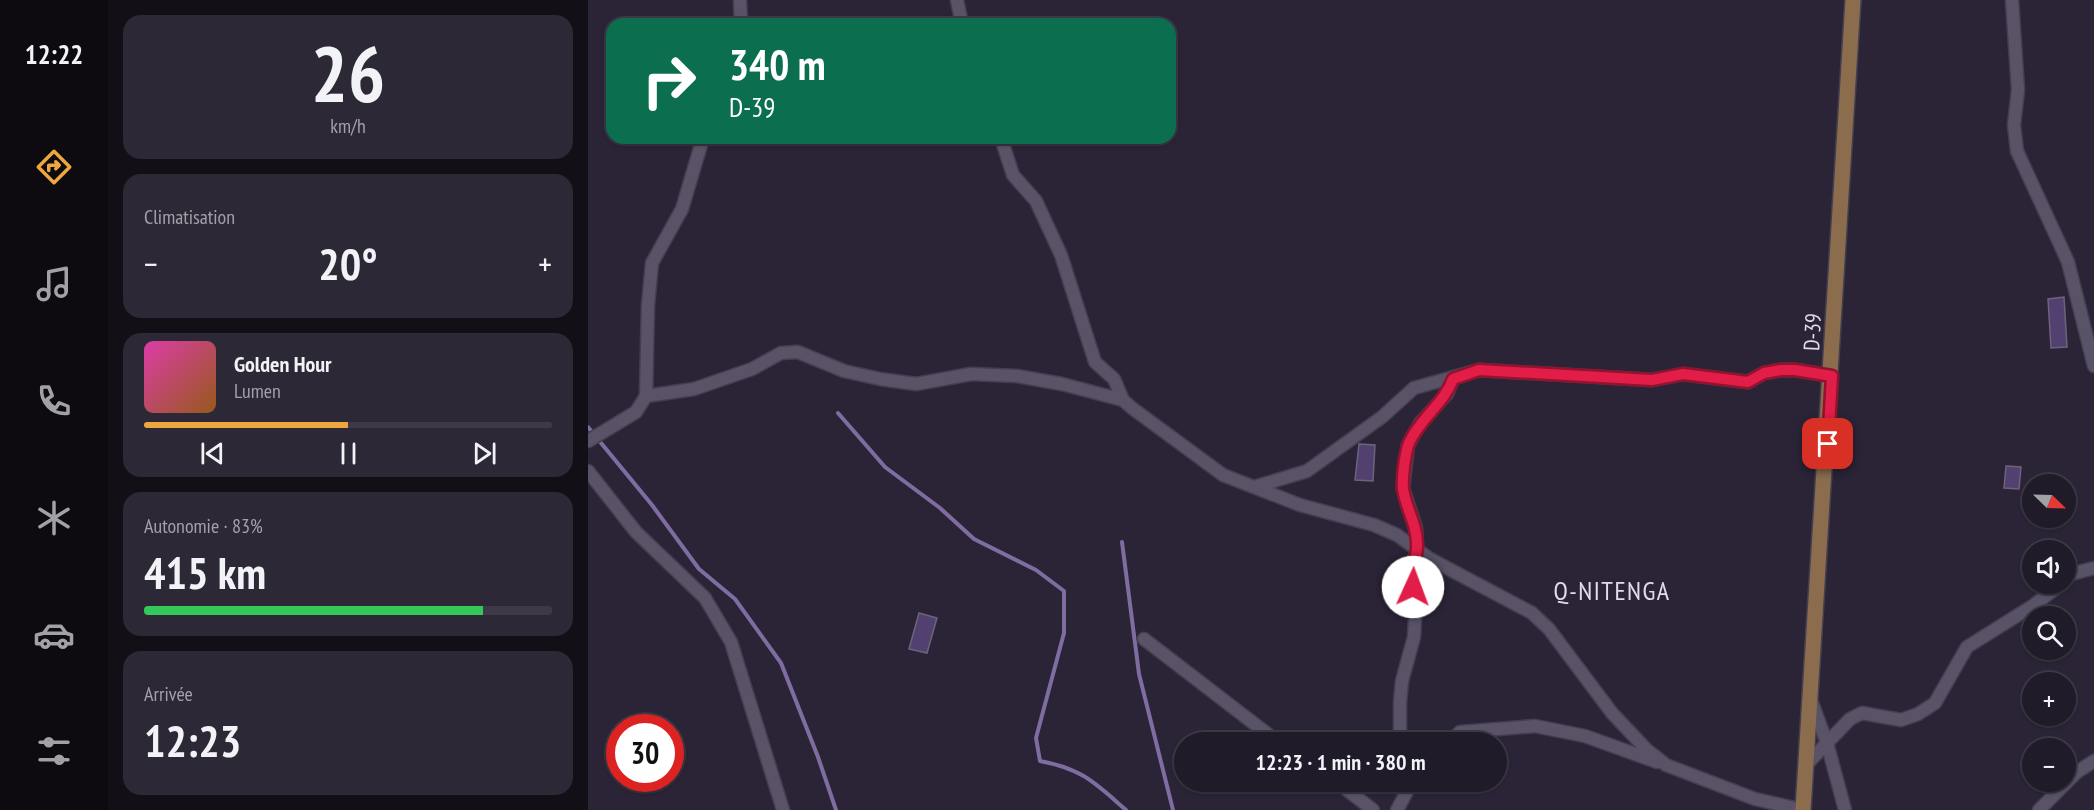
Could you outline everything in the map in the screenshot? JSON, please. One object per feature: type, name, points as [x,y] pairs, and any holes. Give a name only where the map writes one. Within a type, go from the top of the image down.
[{"type":"main road","name":"D-39","points":[[1803,810],[1832,376],[1853,0]]},
{"type":"street","points":[[740,0],[741,18]]},
{"type":"street","points":[[957,0],[961,18]]},
{"type":"street","points":[[2012,0],[2018,90],[2014,125],[2017,152],[2068,262],[2094,366]]},
{"type":"street","points":[[588,441],[636,412],[646,396],[648,305],[652,263],[682,209],[701,144]]},
{"type":"street","points":[[1002,144],[1013,175],[1036,201],[1061,255],[1095,362],[1114,380],[1122,400]]},
{"type":"street","points":[[646,396],[694,389],[752,369],[780,353],[798,352],[844,371],[880,379],[916,384],[971,374],[1017,376],[1062,384],[1122,400],[1208,466],[1300,505],[1374,525],[1397,535],[1431,559],[1532,613],[1549,629],[1612,713],[1647,750],[1666,765]]},
{"type":"street","points":[[1254,487],[1307,471],[1382,417],[1414,388],[1431,381],[1453,379],[1479,370],[1652,380],[1683,374],[1748,382],[1764,373],[1781,370],[1832,376]]},
{"type":"street","points":[[1400,732],[1402,681],[1414,637],[1416,602],[1410,573],[1417,549],[1416,528],[1403,488],[1408,445],[1421,422],[1448,394],[1453,379]]},
{"type":"street","points":[[588,471],[636,532],[705,598],[730,642],[783,810]]},
{"type":"street","points":[[2076,573],[2094,568]]},
{"type":"street","points":[[1806,765],[1850,719],[1862,713],[1900,720],[1918,714],[1935,703],[1967,646],[2048,594]]},
{"type":"street","points":[[1144,639],[1265,732]]},
{"type":"street","points":[[1811,699],[1827,743],[1845,810]]},
{"type":"street","points":[[1460,732],[1534,726],[1585,736],[1755,799],[1803,810]]},
{"type":"street","points":[[2039,810],[2077,772],[2094,761]]},
{"type":"street","points":[[1349,792],[1373,810]]},
{"type":"street","points":[[1397,810],[1407,792]]},
{"type":"building","points":[[2064,297],[2067,347],[2051,348],[2048,299]]},
{"type":"building","points":[[1359,444],[1375,445],[1373,481],[1355,480]]},
{"type":"building","points":[[2006,466],[2021,467],[2019,489],[2004,488]]},
{"type":"building","points":[[919,613],[937,618],[927,653],[909,649]]},
{"type":"waterway","points":[[838,413],[885,467],[940,508],[974,539],[1036,570],[1064,591],[1064,633],[1036,738],[1040,761],[1067,768],[1087,778],[1126,810]]},
{"type":"waterway","points":[[588,427],[652,505],[699,569],[735,599],[781,663],[836,810]]},
{"type":"waterway","points":[[1122,542],[1139,674],[1173,810]]},
{"type":"district","name":"Q-NITENGA","points":[[1612,590]]},
{"type":"route","points":[[1413,587],[1410,573],[1417,549],[1416,528],[1403,488],[1408,445],[1421,422],[1448,394],[1453,379],[1479,370],[1652,380],[1683,374],[1748,382],[1764,373],[1781,370],[1832,376],[1828,444]]}]
